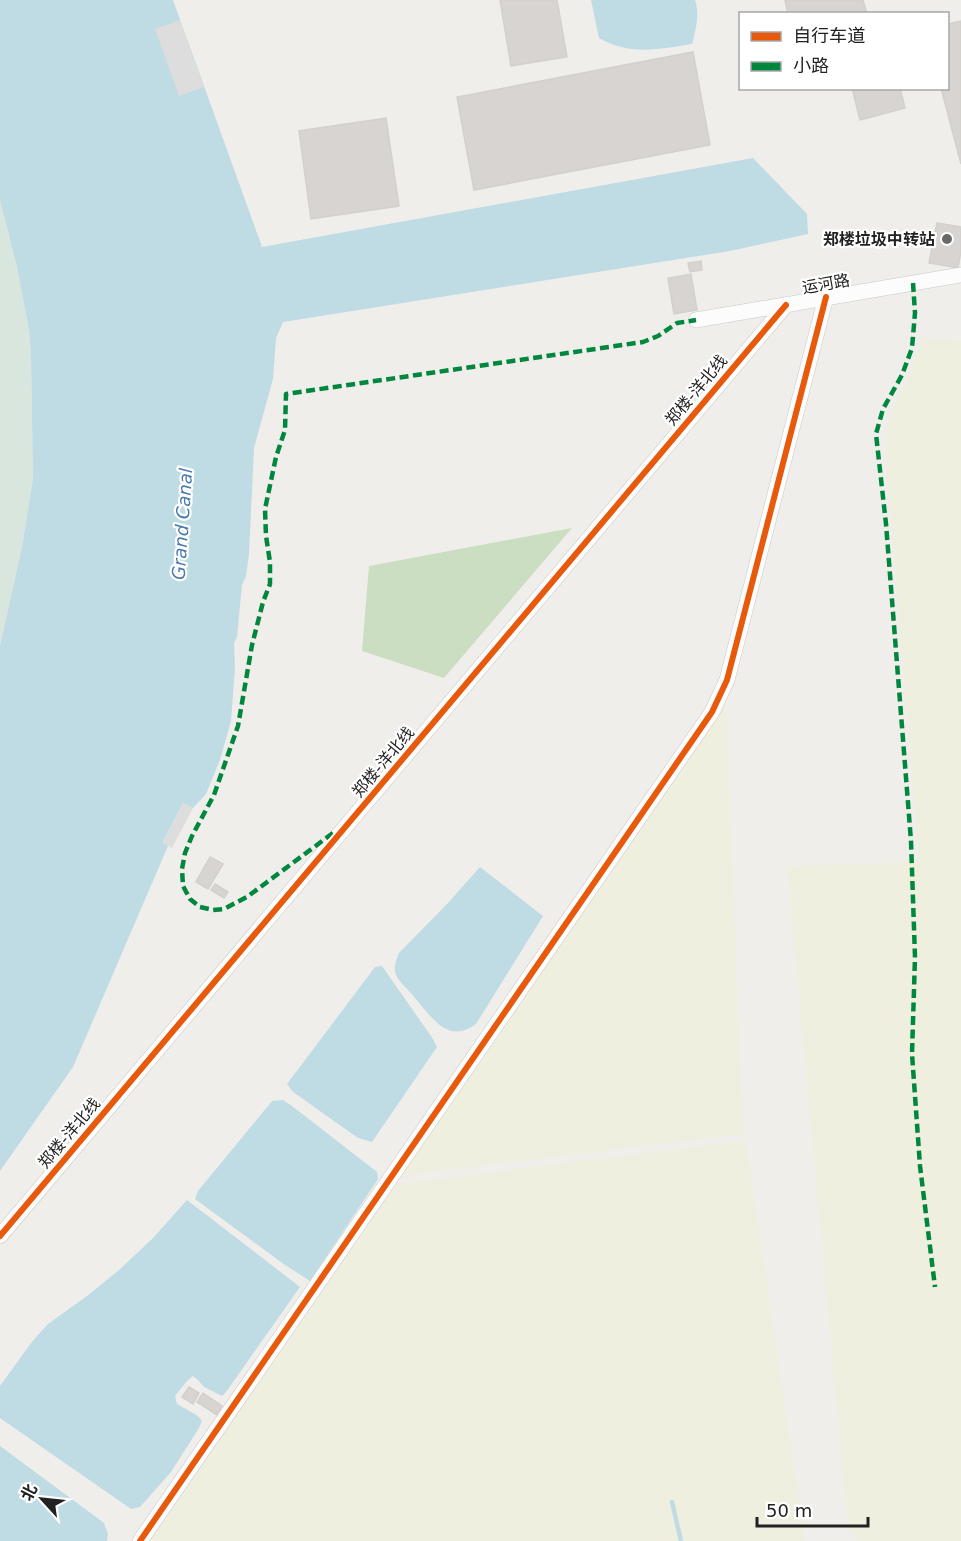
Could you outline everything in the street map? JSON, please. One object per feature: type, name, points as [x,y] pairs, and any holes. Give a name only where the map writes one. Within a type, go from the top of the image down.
[{"type":"street","name":"运河路","points":[[696,320],[961,275]]},
{"type":"street","points":[[140,1541],[712,711],[727,680],[826,297]]},
{"type":"street","name":"郑楼-洋北线","points":[[0,1236],[786,304]]},
{"type":"green space","points":[[922,338],[961,340],[961,1541],[859,1541],[848,1529],[787,867],[919,861],[885,450],[888,416],[907,381]]},
{"type":"green space","points":[[572,528],[444,678],[362,651],[369,566]]},
{"type":"green space","points":[[726,701],[743,1134],[402,1175]]},
{"type":"green space","points":[[746,1141],[805,1541],[147,1541],[397,1184]]},
{"type":"shaded area","points":[[0,200],[17,267],[29,330],[33,479],[22,547],[0,646]]},
{"type":"water","name":"Grand Canal","points":[[0,0],[173,0],[262,247],[753,158],[807,214],[808,234],[730,251],[283,322],[276,338],[273,379],[254,448],[249,554],[246,576],[242,585],[237,637],[234,643],[235,668],[231,721],[220,760],[206,794],[193,808],[183,803],[163,842],[168,846],[73,1067],[0,1171],[0,646],[22,547],[33,479],[29,330],[17,267],[0,200]]},
{"type":"water","points":[[591,0],[695,0],[697,16],[692,44],[645,50],[610,44],[599,38]]},
{"type":"water","points":[[480,867],[543,916],[476,1024],[466,1030],[448,1030],[434,1020],[400,981],[395,972],[396,961],[399,953]]},
{"type":"water","points":[[382,966],[437,1047],[372,1142],[358,1138],[293,1092],[287,1084],[375,967]]},
{"type":"water","points":[[283,1100],[377,1172],[378,1179],[310,1281],[195,1199],[198,1191],[272,1101]]},
{"type":"water","points":[[187,1200],[300,1287],[222,1396],[204,1387],[193,1376],[175,1396],[177,1404],[198,1416],[202,1421],[171,1472],[140,1507],[131,1509],[0,1418],[0,1386],[31,1343],[48,1324],[119,1270],[153,1238]]},
{"type":"water","points":[[0,1446],[104,1523],[108,1534],[107,1541],[0,1541]]},
{"type":"pier","points":[[180,20],[204,87],[179,96],[155,29]]},
{"type":"pier","points":[[183,803],[193,808],[172,848],[163,843]]},
{"type":"building","points":[[500,0],[557,0],[567,57],[511,66]]},
{"type":"building","points":[[785,0],[863,0],[866,12],[788,12]]},
{"type":"building","points":[[961,21],[961,164],[942,90],[949,90],[949,24]]},
{"type":"building","points":[[693,52],[710,145],[474,190],[457,97]]},
{"type":"building","points":[[852,90],[900,90],[905,108],[860,120]]},
{"type":"building","points":[[386,118],[399,206],[311,219],[299,131]]},
{"type":"building","name":"郑楼垃圾中转站","points":[[937,223],[961,227],[958,268],[929,263]]},
{"type":"building","points":[[701,261],[702,270],[690,272],[688,263]]},
{"type":"building","points":[[691,274],[697,310],[674,314],[668,278]]},
{"type":"building","points":[[210,857],[223,864],[208,889],[196,882]]},
{"type":"building","points":[[215,884],[228,892],[224,898],[211,890]]},
{"type":"building","points":[[189,1387],[199,1393],[193,1404],[182,1397]]},
{"type":"building","points":[[203,1393],[222,1406],[217,1415],[197,1402]]},
{"type":"waterway","points":[[672,1502],[681,1541]]},
{"type":"marked path","points":[[913,283],[915,313],[912,348],[902,375],[883,409],[876,434],[886,524],[911,841],[915,957],[912,1054],[920,1166],[935,1287]]},
{"type":"marked path","points":[[333,833],[247,897],[224,909],[213,910],[200,907],[190,899],[183,886],[182,869],[185,853],[214,795],[238,726],[252,645],[270,584],[265,509],[276,457],[285,430],[286,394],[643,342],[658,336],[677,323],[696,320]]},
{"type":"cycle path","points":[[140,1541],[712,712],[727,680],[826,297]]},
{"type":"cycle path","points":[[0,1236],[786,305]]},
{"type":"place","name":"郑楼垃圾中转站","points":[[947,239]]}]
